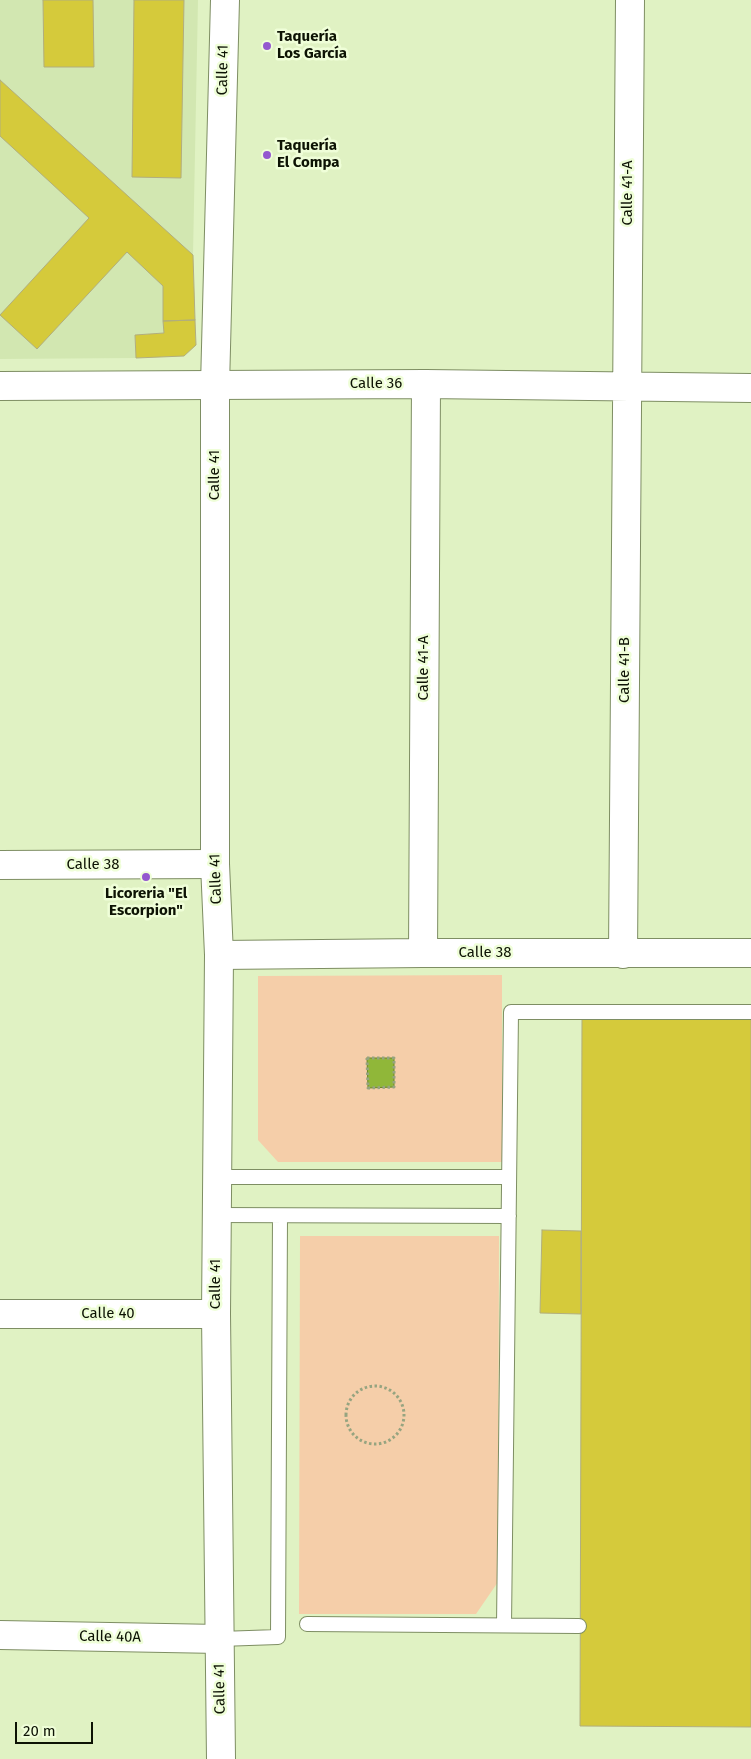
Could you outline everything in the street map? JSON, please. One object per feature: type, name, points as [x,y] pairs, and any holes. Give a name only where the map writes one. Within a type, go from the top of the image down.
[{"type":"street","name":"Calle 41","points":[[221,1759],[216,1314],[219,955],[215,864],[216,386],[225,0]]},
{"type":"street","name":"Calle 41-A","points":[[627,386],[630,0]]},
{"type":"street","name":"Calle 36","points":[[0,386],[426,384],[751,388]]},
{"type":"street","name":"Calle 41-A","points":[[423,952],[426,384]]},
{"type":"street","name":"Calle 41-B","points":[[623,954],[627,386]]},
{"type":"street","name":"Calle 38","points":[[0,865],[215,864]]},
{"type":"street","name":"Calle 38","points":[[219,955],[423,952],[751,953]]},
{"type":"street","name":"Calle 40","points":[[0,1314],[216,1314]]},
{"type":"street","name":"Calle 40A","points":[[0,1635],[220,1639]]},
{"type":"lane","points":[[504,1626],[512,1012],[751,1012]]},
{"type":"lane","points":[[217,1177],[509,1177]]},
{"type":"lane","points":[[216,1216],[509,1216]]},
{"type":"lane","points":[[220,1639],[278,1637],[280,1216]]},
{"type":"lane","points":[[307,1624],[580,1626]]},
{"type":"path","points":[[367,1058],[394,1058],[394,1087],[368,1088],[367,1058]]},
{"type":"path","points":[[378,1385],[395,1393],[401,1401],[404,1410],[404,1420],[400,1429],[394,1437],[386,1442],[366,1443],[354,1436],[347,1423],[345,1414],[347,1404],[359,1390],[368,1386],[378,1385]]},
{"type":"shaded area","points":[[0,0],[198,0],[193,255],[164,333],[135,335],[136,358],[0,359]]},
{"type":"shaded area","points":[[502,975],[502,1162],[278,1162],[258,1140],[258,976]]},
{"type":"shaded area","points":[[367,1058],[394,1058],[394,1087],[368,1088]]},
{"type":"shaded area","points":[[300,1236],[499,1236],[498,1582],[476,1614],[299,1614]]},
{"type":"building","points":[[43,0],[93,0],[94,67],[44,67]]},
{"type":"building","points":[[134,0],[184,0],[181,178],[132,177]]},
{"type":"building","points":[[0,80],[193,255],[195,320],[163,321],[163,286],[127,252],[37,349],[0,315],[89,218],[0,136]]},
{"type":"building","points":[[195,320],[196,345],[184,356],[136,358],[135,335],[164,333],[163,321]]},
{"type":"building","points":[[582,1018],[751,1019],[751,1727],[580,1726]]},
{"type":"building","points":[[542,1230],[581,1231],[581,1314],[540,1313]]},
{"type":"place","name":"Taquería Los García","points":[[267,46]]},
{"type":"place","name":"Taquería El Compa","points":[[267,155]]},
{"type":"place","name":"Licoreria \"El Escorpion\"","points":[[146,877]]}]
